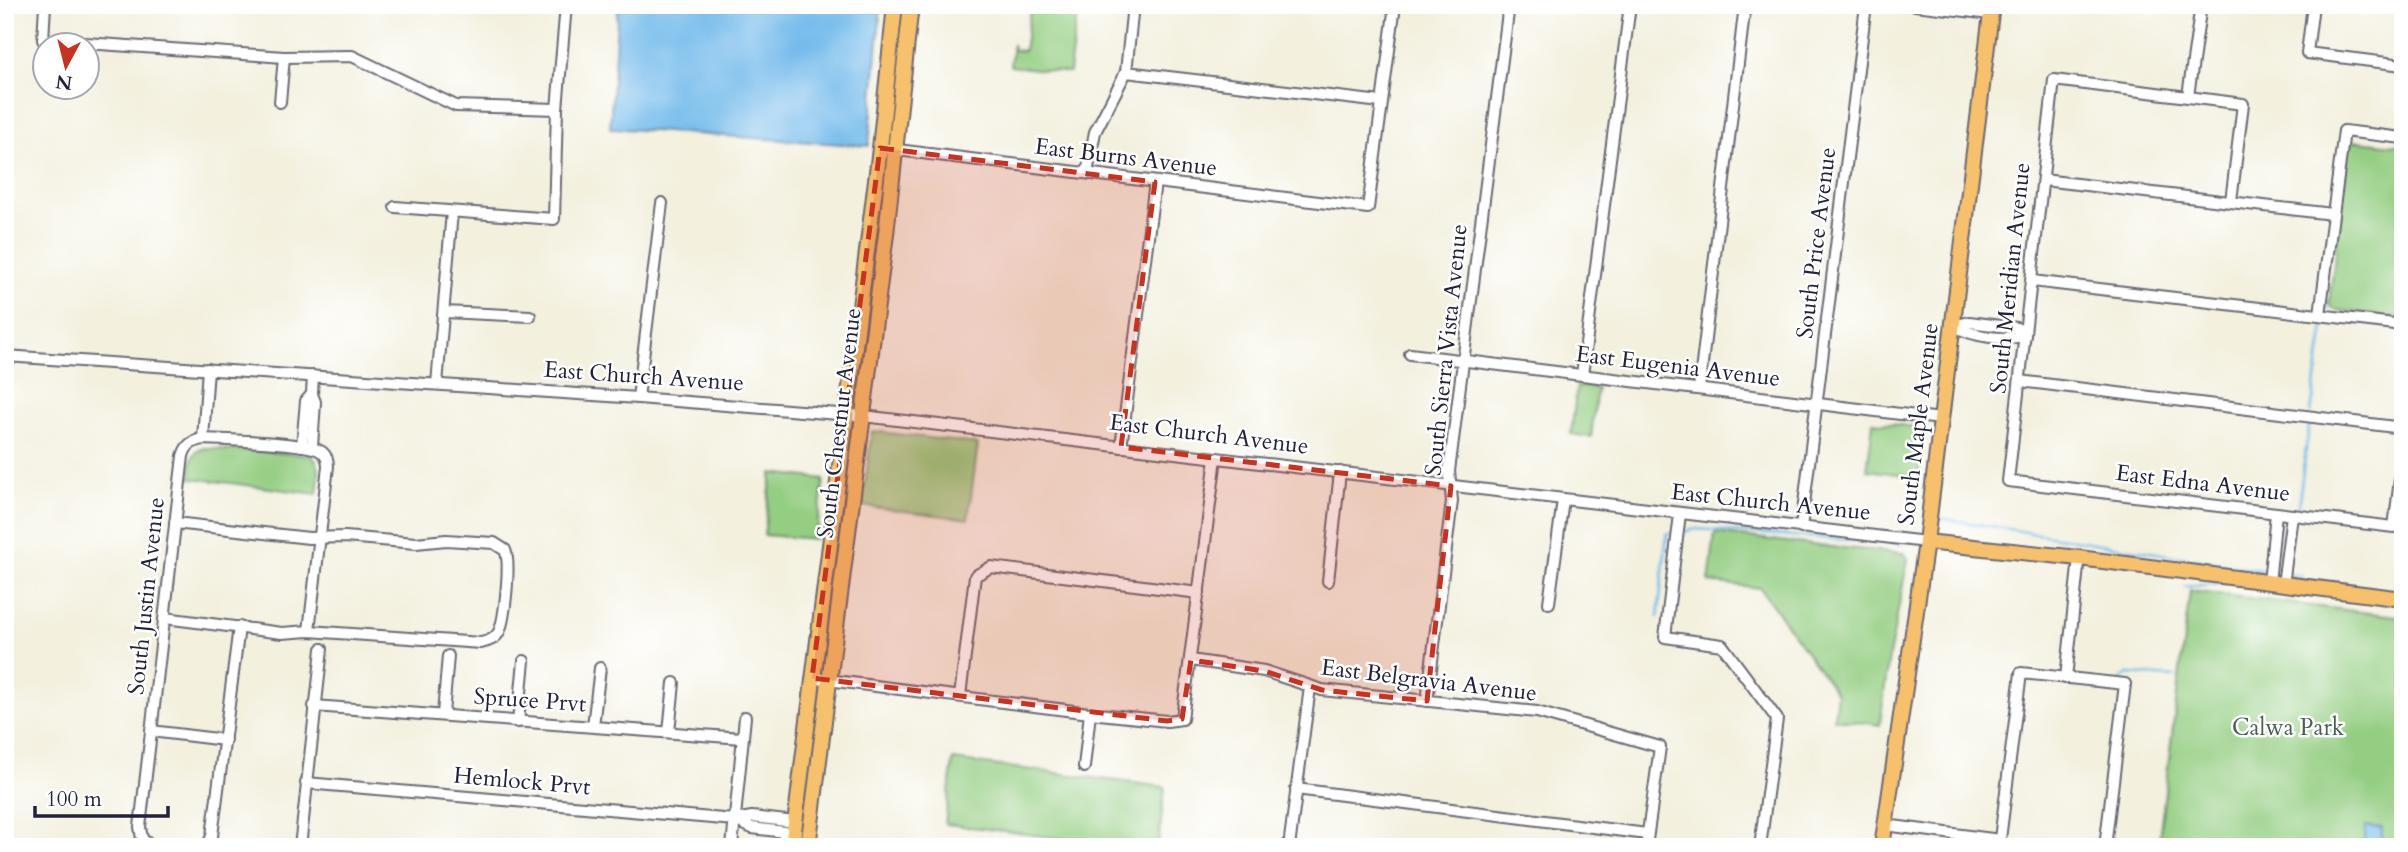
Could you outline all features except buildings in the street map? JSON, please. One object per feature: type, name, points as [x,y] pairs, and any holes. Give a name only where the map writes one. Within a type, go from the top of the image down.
[{"type":"main road","name":"South Chestnut Avenue","points":[[793,834],[880,148],[895,5]]},
{"type":"main road","name":"South Chestnut Avenue","points":[[808,847],[896,150],[911,5]]},
{"type":"main road","name":"South Maple Avenue","points":[[1882,847],[1926,542],[1991,10]]},
{"type":"main road","name":"East Church Avenue","points":[[1926,542],[2079,558],[2403,599]]},
{"type":"street","points":[[45,5],[43,40],[284,57],[352,56],[456,106],[557,109]]},
{"type":"street","points":[[395,207],[554,219],[557,109],[566,5]]},
{"type":"street","points":[[1087,173],[1095,132],[1126,72],[1133,5]]},
{"type":"street","points":[[1126,72],[1381,102],[1395,5]]},
{"type":"street","name":"South Sierra Vista Avenue","points":[[1427,701],[1452,501],[1449,471],[1509,5]]},
{"type":"street","points":[[1582,375],[1630,5]]},
{"type":"street","points":[[1699,389],[1745,5]]},
{"type":"street","name":"South Price Avenue","points":[[1801,528],[1866,5]]},
{"type":"street","points":[[1915,5],[1991,10]]},
{"type":"street","points":[[2201,5],[2188,96],[2243,104],[2231,201]]},
{"type":"street","points":[[2313,5],[2307,53],[2403,65]]},
{"type":"street","points":[[280,102],[284,57]]},
{"type":"street","name":"South Meridian Avenue","points":[[2008,481],[2054,80],[2188,96]]},
{"type":"street","name":"East Burns Avenue","points":[[880,148],[1368,208],[1381,102]]},
{"type":"street","points":[[2320,314],[2344,131],[2403,138]]},
{"type":"street","points":[[2043,180],[2332,214]]},
{"type":"street","points":[[1121,447],[1155,182]]},
{"type":"street","points":[[638,398],[662,204]]},
{"type":"street","points":[[437,384],[452,212]]},
{"type":"street","points":[[2032,281],[2403,325]]},
{"type":"street","points":[[443,312],[530,316]]},
{"type":"street","points":[[1954,326],[1969,322],[2017,328],[2025,335]]},
{"type":"street","name":"East Eugenia Avenue","points":[[1410,354],[1941,419]]},
{"type":"street","name":"East Church Avenue","points":[[5,356],[638,398],[863,416],[1926,542]]},
{"type":"street","points":[[208,369],[203,439],[307,447],[320,450],[328,460],[309,631]]},
{"type":"street","points":[[307,447],[316,402],[312,394],[313,376]]},
{"type":"street","points":[[2020,381],[2403,428]]},
{"type":"street","name":"South Justin Avenue","points":[[153,847],[142,839],[140,827],[175,523],[185,450],[194,441],[203,439]]},
{"type":"street","name":"East Edna Avenue","points":[[2008,481],[2394,527],[2403,456]]},
{"type":"street","points":[[812,678],[1090,713],[1167,721],[1182,719],[1216,458]]},
{"type":"street","points":[[1328,581],[1340,472]]},
{"type":"street","points":[[1549,603],[1563,500]]},
{"type":"street","points":[[2276,513],[2276,584]]},
{"type":"street","points":[[1680,514],[1665,637],[1722,645],[1777,719],[1760,847]]},
{"type":"street","points":[[2276,584],[2292,515]]},
{"type":"street","points":[[165,618],[282,633],[309,631],[481,643],[495,637],[501,625],[509,564],[505,550],[494,543],[446,540],[415,543],[345,537],[320,538],[175,523]]},
{"type":"street","points":[[2066,678],[2079,558]]},
{"type":"street","points":[[960,696],[975,576],[991,567],[1199,593]]},
{"type":"street","points":[[206,847],[212,836],[239,627]]},
{"type":"street","points":[[300,847],[322,649]]},
{"type":"street","points":[[443,714],[448,656]]},
{"type":"street","name":"East Belgravia Avenue","points":[[1191,660],[1264,671],[1310,687],[1537,712],[1660,747],[1647,835]]},
{"type":"street","points":[[518,722],[524,661]]},
{"type":"street","points":[[593,726],[600,667]]},
{"type":"street","points":[[1885,825],[1999,843],[2021,673],[2125,684],[2105,847]]},
{"type":"street","points":[[668,732],[674,683]]},
{"type":"street","points":[[1289,847],[1310,687]]},
{"type":"street","name":"Spruce Prvt","points":[[314,706],[742,738]]},
{"type":"street","points":[[1084,767],[1090,713]]},
{"type":"street","points":[[732,847],[746,717]]},
{"type":"street","points":[[152,731],[225,740]]},
{"type":"street","name":"Hemlock Prvt","points":[[306,783],[735,820],[752,817],[793,834]]},
{"type":"street","points":[[1296,789],[1647,835],[1646,847]]},
{"type":"highlighted area","points":[[880,148],[1155,182],[1121,447],[1451,486],[1427,701],[1322,690],[1264,671],[1191,660],[1182,719],[1167,721],[812,678]]},
{"type":"green space","points":[[1031,5],[1078,5],[1069,73],[1010,66],[1013,44],[1014,50],[1024,51]]},
{"type":"green space","points":[[2352,142],[2403,146],[2403,318],[2336,310],[2331,308],[2329,302],[2349,148]]},
{"type":"green space","points":[[1577,386],[1597,388],[1591,437],[1571,434]]},
{"type":"green space","points":[[1873,422],[1917,427],[1921,432],[1919,477],[1867,470]]},
{"type":"green space","points":[[872,431],[978,444],[968,519],[862,506]]},
{"type":"green space","points":[[204,448],[310,455],[319,468],[317,494],[190,478],[193,456]]},
{"type":"green space","points":[[772,473],[824,479],[816,539],[764,535]]},
{"type":"green space","points":[[1715,533],[1903,553],[1908,559],[1889,656],[1880,725],[1834,719],[1837,694],[1760,588],[1709,582]]},
{"type":"green space","name":"Calwa Park","points":[[2190,591],[2403,617],[2403,847],[2158,847]]},
{"type":"green space","points":[[953,760],[1165,787],[1158,847],[1074,847],[1075,840],[945,824]]},
{"type":"water","points":[[618,5],[881,5],[869,146],[610,128]]},
{"type":"water","points":[[2366,826],[2382,828],[2382,847],[2363,847]]},
{"type":"waterway","points":[[2326,313],[2327,302]]},
{"type":"waterway","points":[[2311,413],[2325,319]]},
{"type":"waterway","points":[[2297,514],[2310,420]]},
{"type":"waterway","points":[[1933,517],[2268,571]]},
{"type":"waterway","points":[[1682,532],[1697,529],[1902,544]]},
{"type":"waterway","points":[[1658,617],[1667,534],[1675,533]]},
{"type":"waterway","points":[[2219,569],[2268,572]]},
{"type":"waterway","points":[[2289,574],[2303,577]]},
{"type":"waterway","points":[[2185,587],[2220,583]]},
{"type":"waterway","points":[[2120,680],[2128,674],[2174,677]]}]
